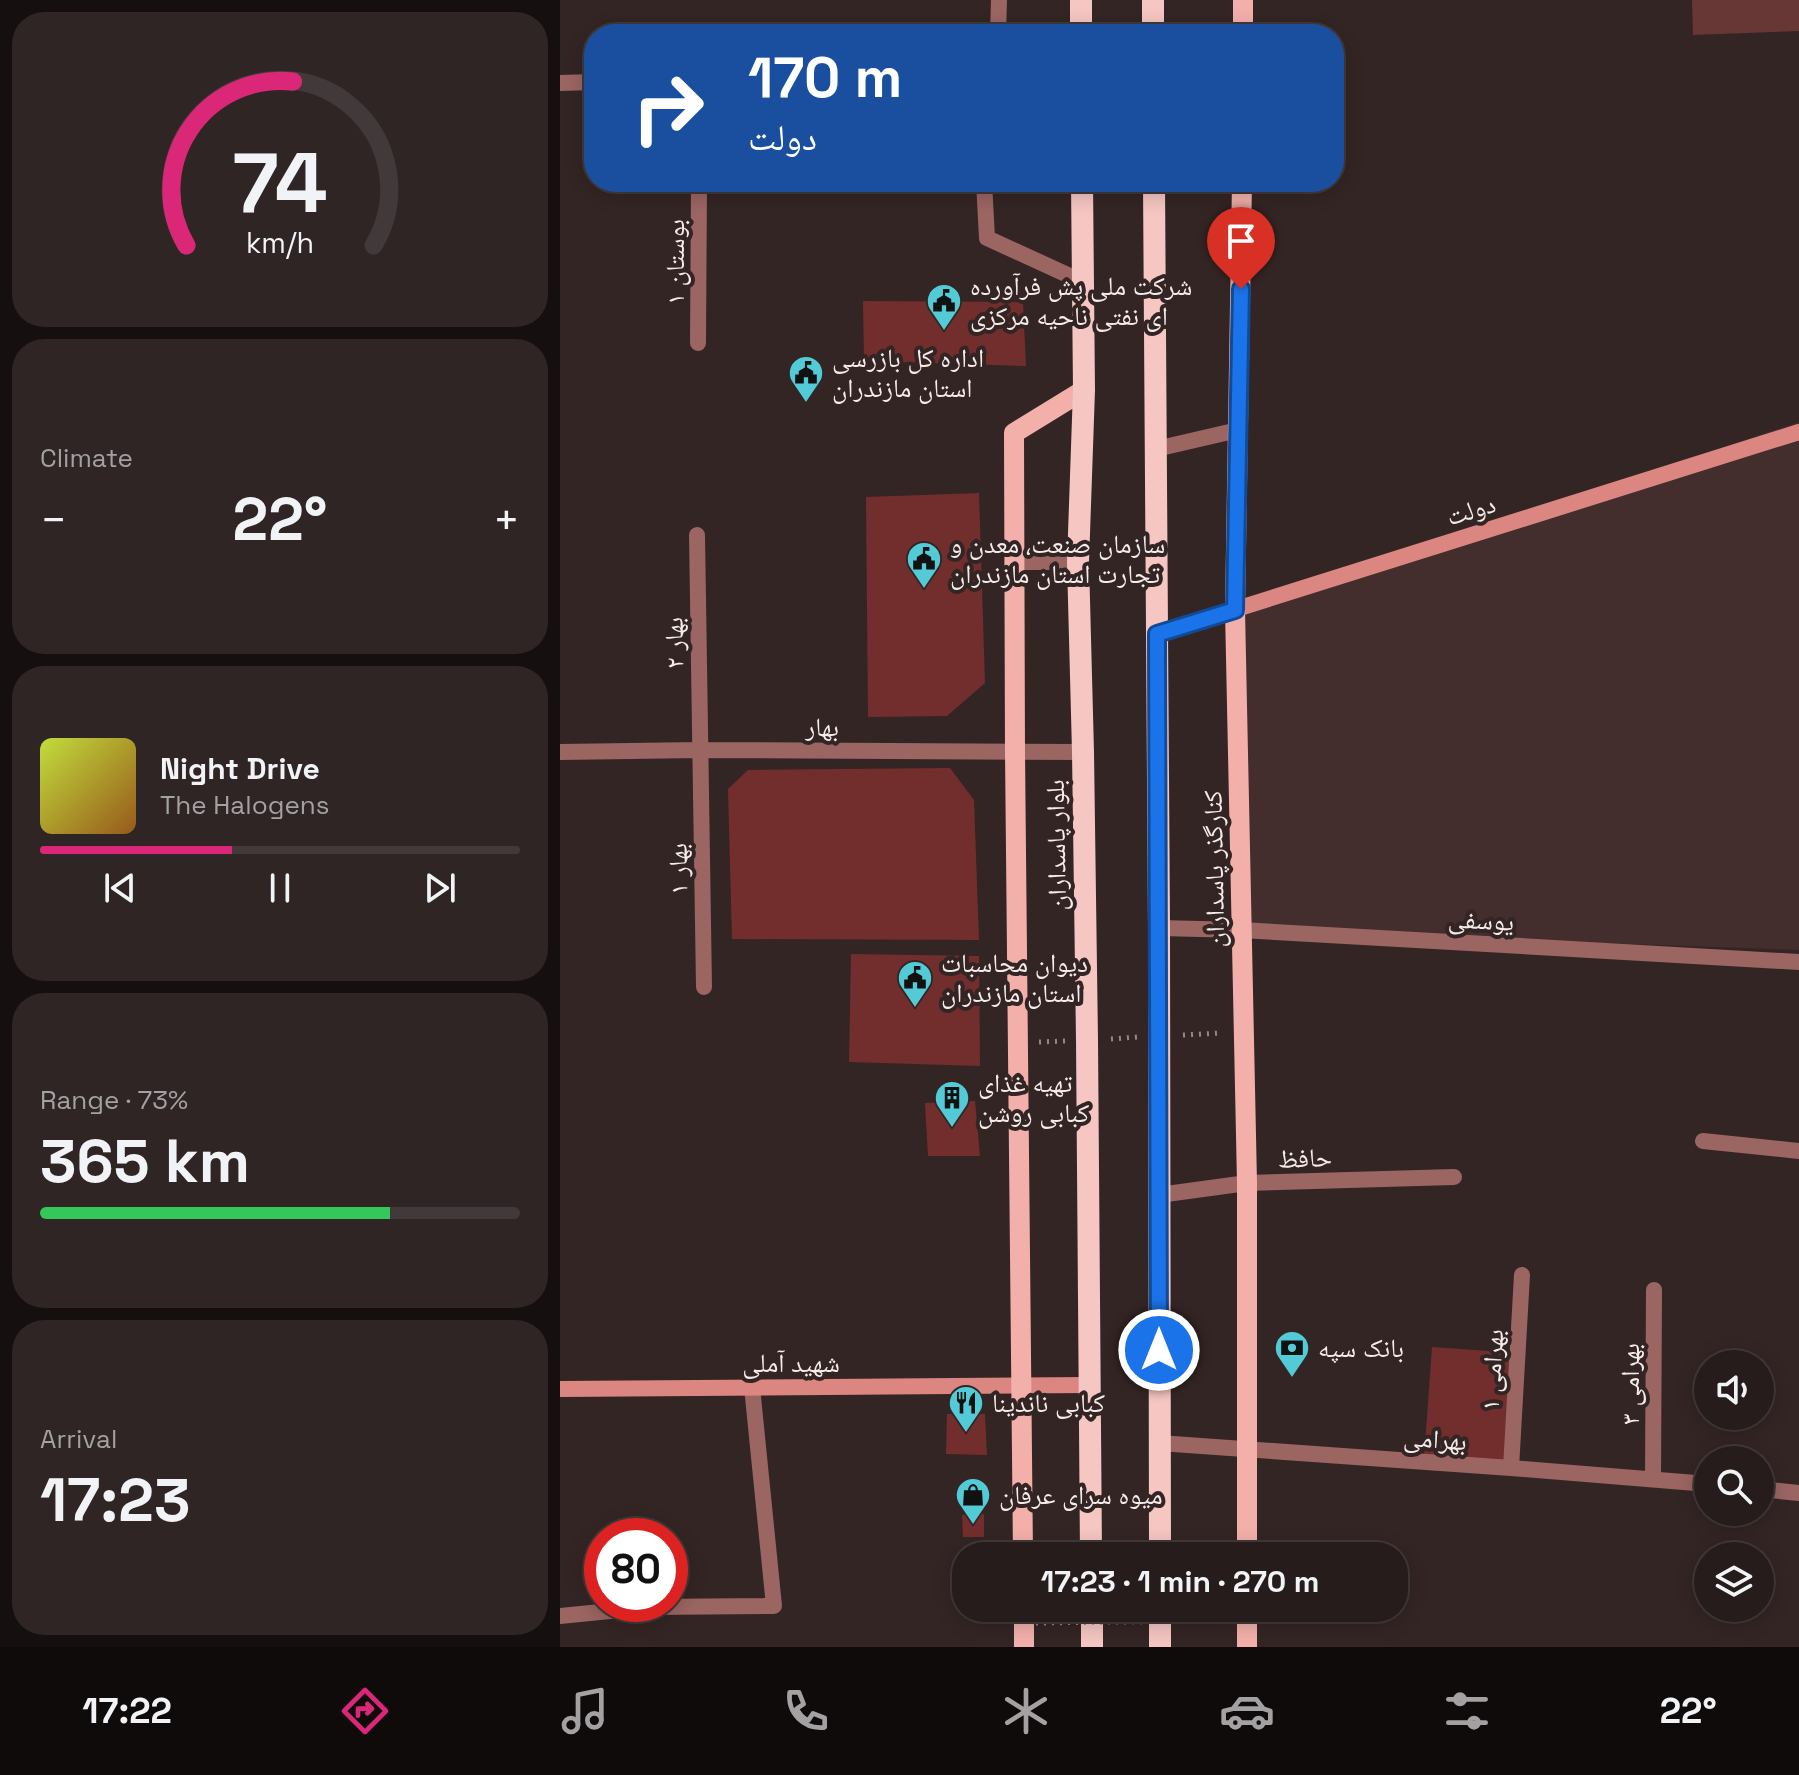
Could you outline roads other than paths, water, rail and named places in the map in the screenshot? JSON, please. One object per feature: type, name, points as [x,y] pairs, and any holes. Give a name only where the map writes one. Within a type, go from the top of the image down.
[{"type":"highway","points":[[1081,0],[1081,24]]},
{"type":"highway","points":[[1153,0],[1153,24]]},
{"type":"highway","name":"بلوار پاسداران","points":[[1082,192],[1084,390],[1078,562],[1087,1040],[1091,1542]]},
{"type":"highway","points":[[1154,192],[1160,1542]]},
{"type":"highway","points":[[1092,1622],[1092,1647]]},
{"type":"highway","points":[[1160,1622],[1160,1647]]},
{"type":"main road","points":[[1243,0],[1243,24]]},
{"type":"main road","name":"کنارگذر پاسداران","points":[[1242,192],[1235,610],[1247,1183],[1247,1542]]},
{"type":"main road","points":[[1023,1542],[1014,433],[1084,390]]},
{"type":"main road","name":"دولت","points":[[1157,634],[1799,432]]},
{"type":"main road","name":"شهید آملی","points":[[560,1389],[1089,1385]]},
{"type":"main road","points":[[1024,1647],[1029,1622]]},
{"type":"main road","points":[[1247,1622],[1247,1647]]},
{"type":"street","points":[[998,24],[999,0]]},
{"type":"street","points":[[560,83],[584,82]]},
{"type":"street","name":"بوستان ۱","points":[[698,343],[699,192]]},
{"type":"street","points":[[985,192],[987,238],[1083,282]]},
{"type":"street","points":[[1156,449],[1238,430]]},
{"type":"street","name":"بهار ۲","points":[[697,535],[700,750]]},
{"type":"street","points":[[1014,562],[1078,562]]},
{"type":"street","name":"بهار ۱","points":[[700,750],[704,987]]},
{"type":"street","name":"بهار","points":[[560,752],[1083,752]]},
{"type":"street","name":"یوسفی","points":[[1159,928],[1799,962]]},
{"type":"street","points":[[1703,1141],[1799,1151]]},
{"type":"street","name":"حافظ","points":[[1159,1195],[1247,1183],[1454,1177]]},
{"type":"street","name":"بهرامی ۱","points":[[1511,1468],[1522,1275]]},
{"type":"street","name":"بهرامی ۳","points":[[1653,1479],[1654,1290]]},
{"type":"street","points":[[560,1616],[650,1607],[774,1606],[752,1387]]},
{"type":"street","name":"بهرامی","points":[[1159,1443],[1694,1483]]},
{"type":"street","points":[[1774,1490],[1799,1493]]},
{"type":"place","name":"شرکت ملی پش فرآورده ای نفتی ناحیه مرکزی","points":[[944,332]]},
{"type":"place","name":"اداره کل بازرسی استان مازندران","points":[[806,404]]},
{"type":"place","name":"سازمان صنعت، معدن و تجارت استان مازندران","points":[[924,590]]},
{"type":"place","name":"دیوان محاسبات استان مازندران","points":[[915,1009]]},
{"type":"place","name":"تهیه غذای کبابی روشن","points":[[952,1129]]},
{"type":"place","name":"بانک سپه","points":[[1292,1379]]},
{"type":"place","name":"کبابی ناندینا","points":[[966,1434]]},
{"type":"place","name":"میوه سرای عرفان","points":[[973,1526]]}]
